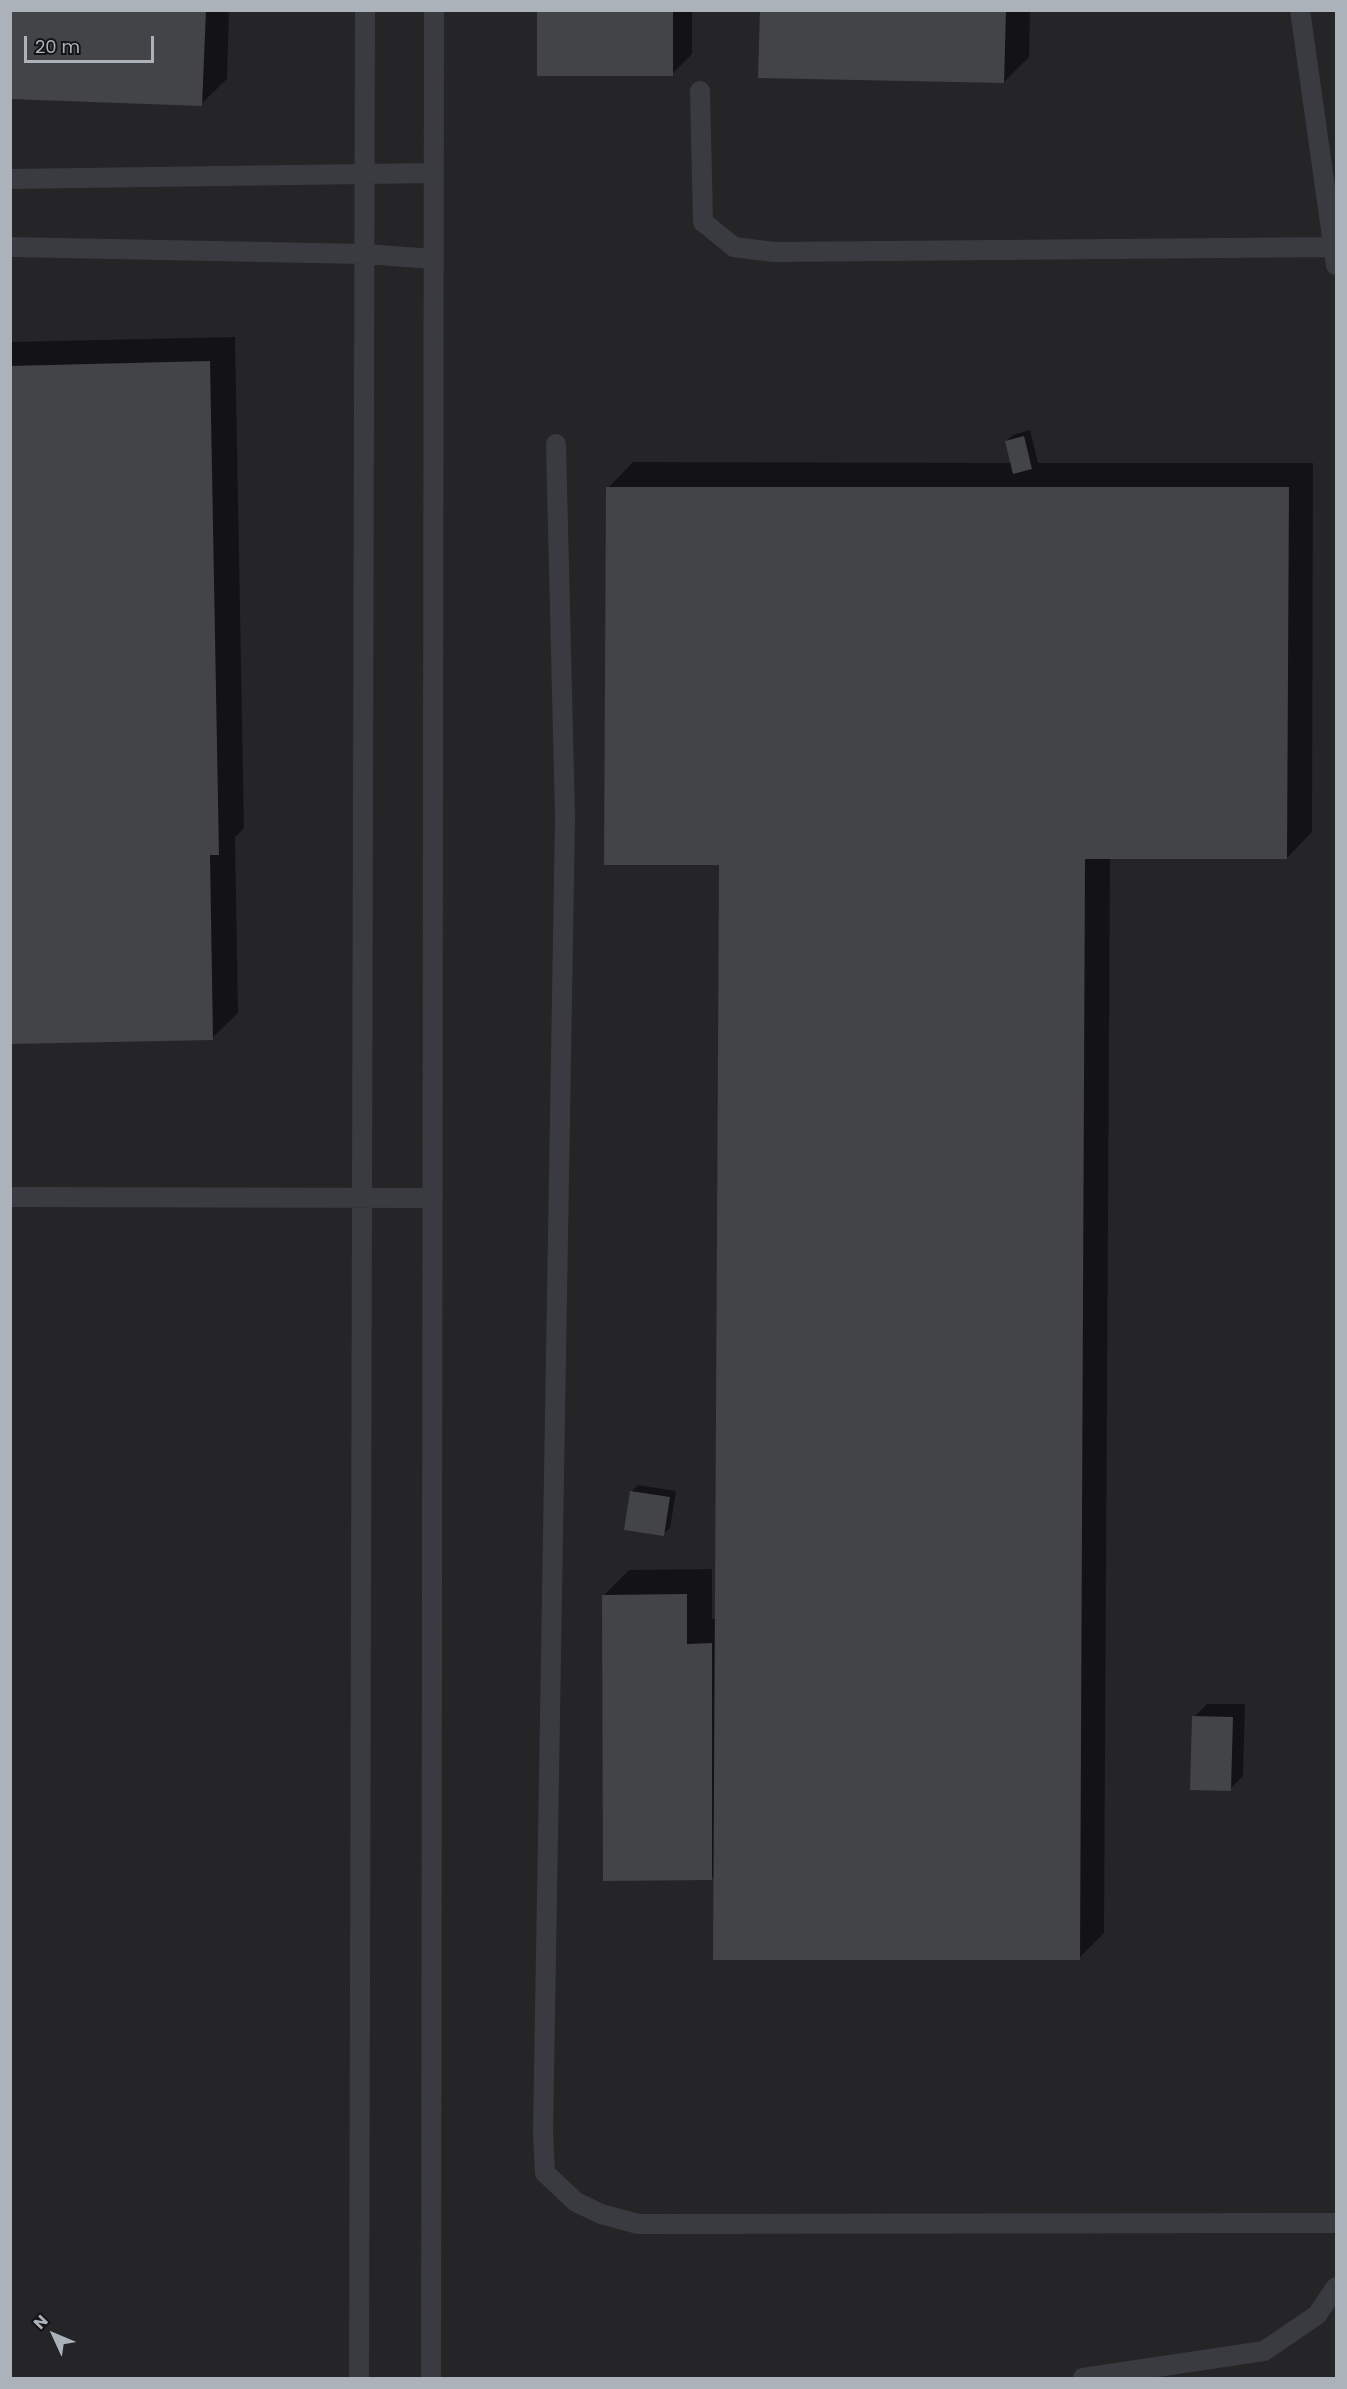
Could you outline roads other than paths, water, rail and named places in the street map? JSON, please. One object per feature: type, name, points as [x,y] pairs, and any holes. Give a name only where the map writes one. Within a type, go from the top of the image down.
[{"type":"lane","points":[[359,2379],[365,10]]},
{"type":"lane","points":[[431,2379],[434,10]]},
{"type":"lane","points":[[700,91],[703,222],[716,235],[734,247],[774,252],[1336,256],[1300,10]]},
{"type":"lane","points":[[10,179],[434,173]]},
{"type":"lane","points":[[10,247],[364,254],[434,259]]},
{"type":"lane","points":[[556,444],[565,817],[543,2121],[545,2174],[576,2202],[601,2214],[638,2224],[1336,2223]]},
{"type":"lane","points":[[10,1197],[433,1198]]},
{"type":"lane","points":[[1083,2379],[1264,2351],[1317,2315],[1336,2287]]}]
